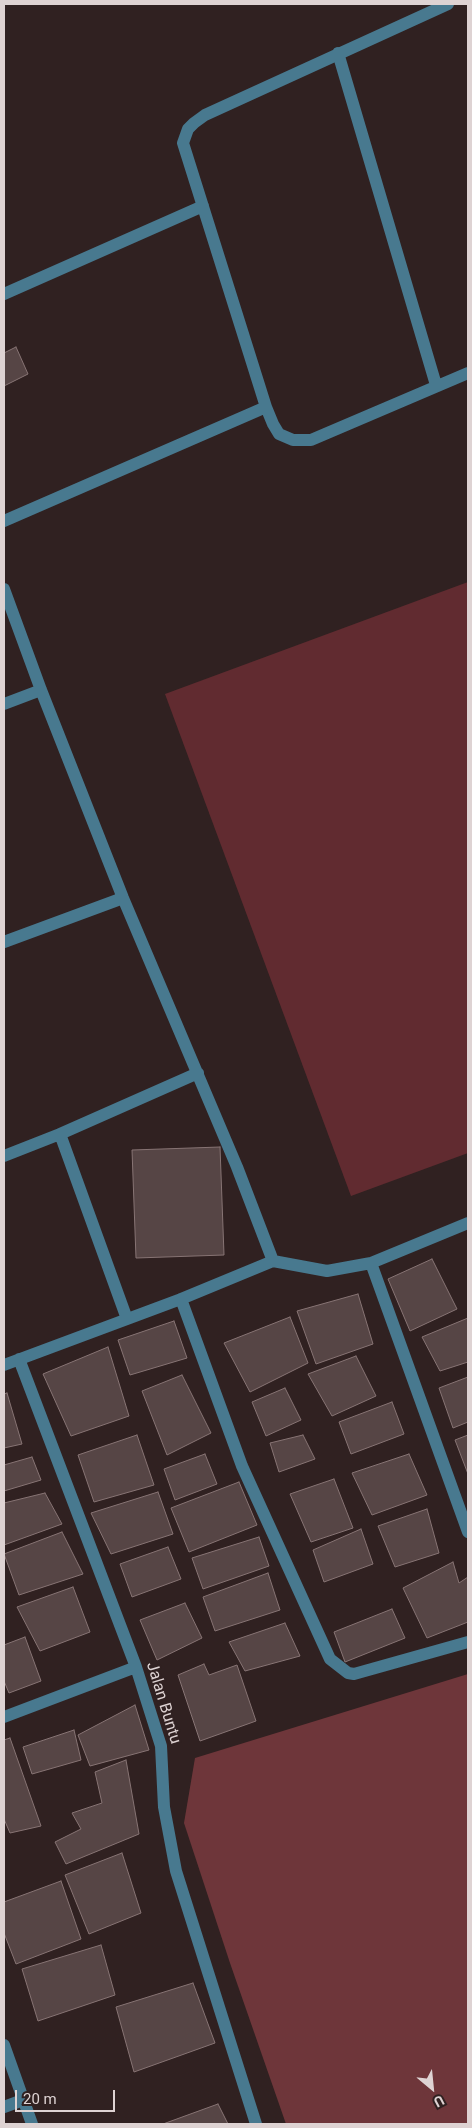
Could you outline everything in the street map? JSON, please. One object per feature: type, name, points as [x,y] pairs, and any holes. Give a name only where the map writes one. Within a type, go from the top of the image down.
[{"type":"street","points":[[448,4],[205,115],[188,129],[183,142],[266,407],[279,434],[285,438],[302,441],[311,440],[468,372]]},
{"type":"street","points":[[338,53],[436,385]]},
{"type":"street","points":[[4,294],[203,206]]},
{"type":"street","points":[[4,521],[266,407]]},
{"type":"street","points":[[4,590],[41,690],[123,898],[237,1167],[273,1261]]},
{"type":"street","points":[[4,704],[41,690]]},
{"type":"street","points":[[4,942],[123,898]]},
{"type":"street","points":[[4,1156],[60,1134],[198,1073]]},
{"type":"street","points":[[60,1134],[127,1319]]},
{"type":"street","points":[[4,1365],[181,1299],[273,1261],[327,1271],[371,1263],[468,1222]]},
{"type":"street","points":[[371,1263],[468,1532]]},
{"type":"street","points":[[181,1299],[242,1466],[330,1660],[348,1674],[354,1674],[468,1642]]},
{"type":"street","name":"Jalan Buntu","points":[[18,1359],[136,1667],[161,1746],[164,1807],[176,1871],[256,2124]]},
{"type":"street","points":[[4,1717],[136,1667]]},
{"type":"street","points":[[4,2045],[32,2124]]},
{"type":"street","points":[[4,2107],[23,2100]]},
{"type":"shaded area","points":[[468,582],[468,1153],[351,1196],[165,694]]},
{"type":"shaded area","points":[[468,1674],[468,2124],[286,2124],[184,1823],[195,1758]]},
{"type":"building","points":[[16,347],[28,374],[4,386],[4,353]]},
{"type":"building","points":[[220,1147],[224,1255],[136,1258],[132,1150]]},
{"type":"building","points":[[432,1259],[457,1309],[410,1331],[388,1279]]},
{"type":"building","points":[[358,1294],[373,1344],[316,1364],[297,1311]]},
{"type":"building","points":[[290,1317],[308,1363],[250,1392],[224,1343]]},
{"type":"building","points":[[468,1318],[468,1362],[440,1371],[422,1337]]},
{"type":"building","points":[[174,1321],[187,1358],[130,1375],[118,1340]]},
{"type":"building","points":[[108,1347],[129,1416],[71,1436],[43,1374]]},
{"type":"building","points":[[356,1356],[376,1396],[332,1416],[308,1374]]},
{"type":"building","points":[[182,1375],[211,1433],[167,1455],[142,1391]]},
{"type":"building","points":[[468,1377],[468,1422],[453,1428],[439,1388]]},
{"type":"building","points":[[285,1388],[301,1420],[266,1436],[252,1402]]},
{"type":"building","points":[[7,1393],[22,1444],[4,1448],[4,1394]]},
{"type":"building","points":[[392,1402],[404,1434],[351,1454],[339,1422]]},
{"type":"building","points":[[137,1435],[154,1485],[94,1502],[78,1455]]},
{"type":"building","points":[[303,1435],[315,1459],[279,1472],[270,1443]]},
{"type":"building","points":[[468,1435],[468,1474],[455,1440]]},
{"type":"building","points":[[205,1454],[217,1484],[175,1500],[164,1469]]},
{"type":"building","points":[[409,1454],[427,1495],[372,1515],[352,1473]]},
{"type":"building","points":[[32,1457],[41,1480],[4,1491],[4,1465]]},
{"type":"building","points":[[334,1479],[353,1528],[311,1542],[290,1494]]},
{"type":"building","points":[[239,1482],[257,1525],[189,1552],[171,1508]]},
{"type":"building","points":[[158,1492],[173,1534],[111,1554],[91,1513]]},
{"type":"building","points":[[45,1493],[62,1524],[4,1545],[4,1503]]},
{"type":"building","points":[[427,1509],[439,1553],[395,1567],[378,1526]]},
{"type":"building","points":[[361,1529],[373,1564],[324,1582],[313,1550]]},
{"type":"building","points":[[62,1532],[83,1574],[19,1595],[4,1554]]},
{"type":"building","points":[[259,1537],[269,1566],[203,1589],[192,1558]]},
{"type":"building","points":[[168,1547],[181,1579],[132,1597],[120,1564]]},
{"type":"building","points":[[453,1562],[459,1583],[468,1577],[468,1622],[427,1638],[403,1588]]},
{"type":"building","points":[[268,1573],[280,1610],[215,1631],[203,1597]]},
{"type":"building","points":[[73,1587],[90,1632],[40,1651],[17,1607]]},
{"type":"building","points":[[185,1603],[202,1638],[157,1660],[140,1620]]},
{"type":"building","points":[[392,1609],[405,1638],[345,1662],[334,1632]]},
{"type":"building","points":[[285,1623],[300,1656],[245,1671],[229,1642]]},
{"type":"building","points":[[25,1637],[41,1681],[9,1693],[4,1681],[4,1645]]},
{"type":"building","points":[[204,1664],[209,1675],[237,1665],[256,1721],[200,1741],[178,1675]]},
{"type":"building","points":[[135,1705],[149,1750],[90,1766],[78,1735]]},
{"type":"building","points":[[74,1730],[81,1760],[32,1774],[23,1747]]},
{"type":"building","points":[[10,1738],[41,1826],[10,1833],[4,1819],[4,1740]]},
{"type":"building","points":[[126,1760],[139,1834],[66,1864],[55,1842],[81,1829],[72,1813],[102,1803],[95,1772]]},
{"type":"building","points":[[122,1853],[141,1913],[89,1934],[65,1875]]},
{"type":"building","points":[[61,1881],[81,1939],[16,1964],[4,1933],[4,1902]]},
{"type":"building","points":[[101,1945],[115,1995],[38,2021],[22,1969]]},
{"type":"building","points":[[193,1983],[215,2043],[134,2072],[116,2007]]},
{"type":"building","points":[[218,2104],[228,2124],[163,2124]]}]
